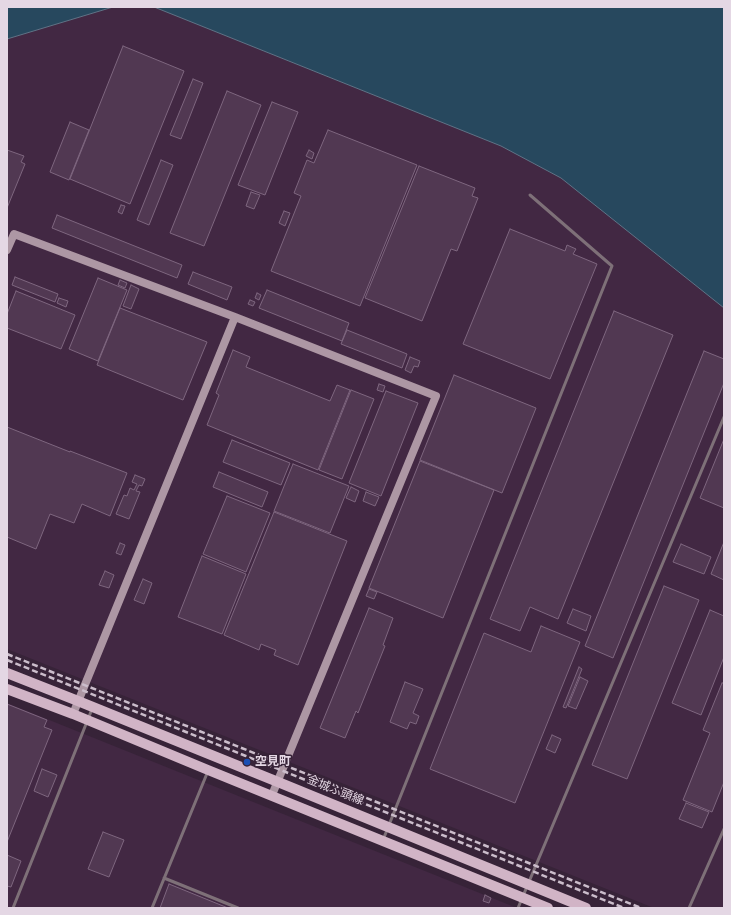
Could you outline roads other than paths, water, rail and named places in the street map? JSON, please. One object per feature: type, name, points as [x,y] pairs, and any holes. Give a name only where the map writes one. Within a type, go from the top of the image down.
[{"type":"main road","name":"金城ふ頭線","points":[[7,673],[586,908]]},
{"type":"main road","points":[[7,689],[73,714],[548,908]]},
{"type":"street","points":[[7,250],[14,234],[235,317],[436,396],[272,795]]},
{"type":"street","points":[[73,714],[235,317]]},
{"type":"lane","points":[[382,841],[612,266],[530,195]]},
{"type":"lane","points":[[518,908],[724,417]]},
{"type":"lane","points":[[13,908],[93,707]]},
{"type":"lane","points":[[152,908],[208,770]]},
{"type":"lane","points":[[689,908],[724,829]]},
{"type":"lane","points":[[164,878],[238,908]]},
{"type":"water","points":[[7,7],[113,7],[7,39]]},
{"type":"water","points":[[154,7],[724,7],[724,308],[561,178],[501,146]]},
{"type":"railway","points":[[7,654],[641,908]]},
{"type":"railway","points":[[7,660],[624,908]]},
{"type":"place","name":"空見町","points":[[247,762]]}]
